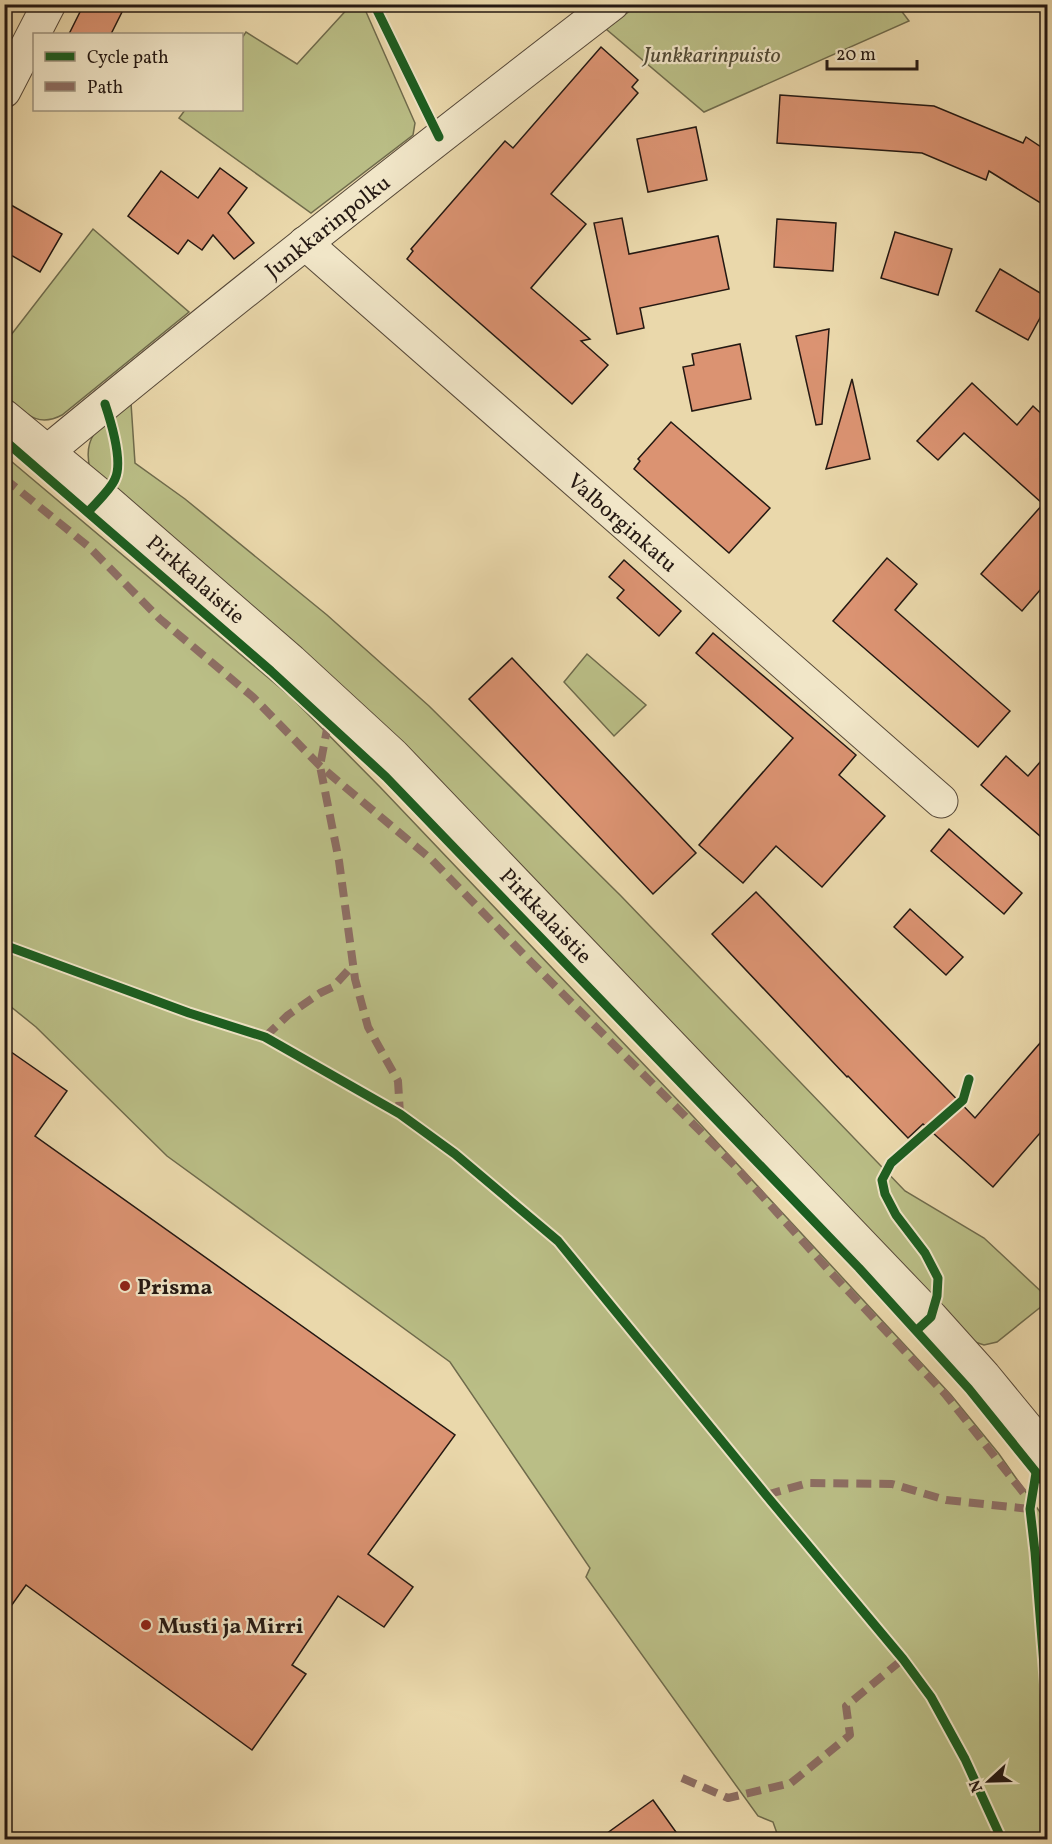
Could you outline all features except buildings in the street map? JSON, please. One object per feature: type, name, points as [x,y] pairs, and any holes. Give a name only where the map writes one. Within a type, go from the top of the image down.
[{"type":"street","points":[[34,33],[49,4]]},
{"type":"street","name":"Junkkarinpolku","points":[[47,452],[305,243],[612,4]]},
{"type":"street","points":[[4,92],[33,35]]},
{"type":"street","name":"Valborginkatu","points":[[305,243],[941,801]]},
{"type":"street","name":"Pirkkalaistie","points":[[4,416],[101,496],[291,661],[393,755],[931,1317],[984,1376],[1047,1454]]},
{"type":"green space","name":"Junkkarinpuisto","points":[[639,4],[897,5],[909,21],[704,112],[606,29]]},
{"type":"green space","points":[[351,5],[363,5],[415,123],[413,135],[311,213],[179,118],[184,111],[243,111],[243,36],[246,32],[297,64]]},
{"type":"green space","points":[[93,229],[189,312],[62,415],[53,419],[38,419],[5,396],[4,344]]},
{"type":"green space","points":[[131,403],[135,463],[185,499],[327,615],[429,706],[621,896],[905,1191],[984,1238],[1047,1297],[1047,1302],[997,1342],[984,1345],[975,1342],[90,469],[88,456],[92,437],[104,423]]},
{"type":"green space","points":[[5,456],[291,697],[380,787],[690,1113],[951,1395],[999,1454],[1047,1522],[1047,1839],[779,1839],[773,1822],[758,1816],[586,1577],[590,1568],[450,1362],[167,1156],[36,1027],[5,1002]]},
{"type":"green space","points":[[587,654],[646,705],[614,736],[564,682]]},
{"type":"marked path","points":[[4,478],[89,547],[160,619],[253,697],[320,766],[432,860],[735,1166],[945,1394],[1030,1501]]},
{"type":"marked path","points":[[328,724],[320,766],[339,861],[355,979],[368,1027],[398,1081],[400,1114]]},
{"type":"marked path","points":[[265,1037],[288,1015],[333,987],[353,965]]},
{"type":"marked path","points":[[766,1495],[808,1483],[892,1484],[946,1500],[1030,1509]]},
{"type":"marked path","points":[[682,1778],[728,1798],[791,1783],[850,1735],[846,1706],[903,1659]]},
{"type":"cycle path","points":[[374,4],[439,137]]},
{"type":"cycle path","points":[[88,512],[110,487],[117,472],[115,442],[105,404]]},
{"type":"cycle path","points":[[4,440],[271,671],[386,777],[859,1268],[969,1389],[1048,1487]]},
{"type":"cycle path","points":[[4,945],[189,1013],[265,1037],[400,1114],[455,1154],[558,1241],[903,1659],[931,1697],[965,1759],[1002,1840]]},
{"type":"cycle path","points":[[917,1330],[931,1317],[937,1296],[938,1278],[925,1253],[896,1215],[885,1194],[882,1180],[891,1163],[963,1100],[969,1079]]},
{"type":"cycle path","points":[[1036,1473],[1030,1509],[1048,1716]]},
{"type":"place","name":"Prisma","points":[[125,1286]]},
{"type":"place","name":"Musti ja Mirri","points":[[146,1625]]}]
